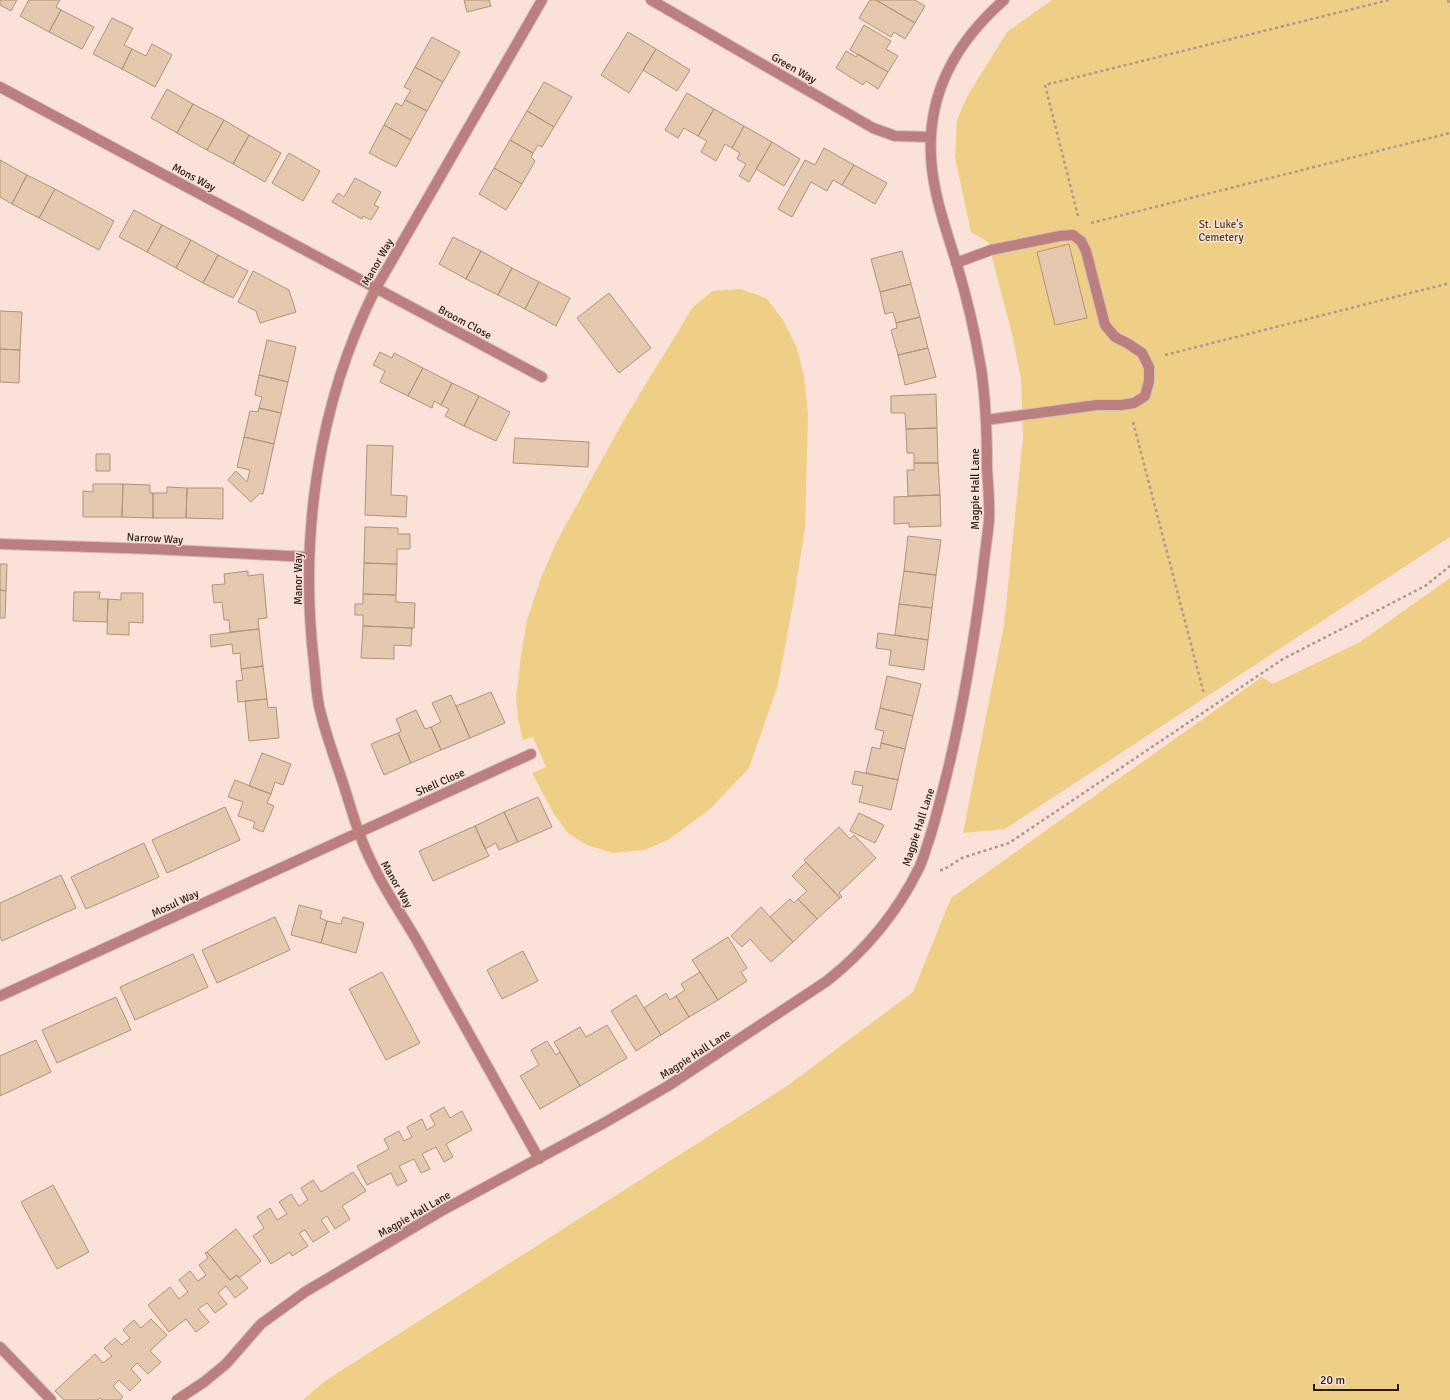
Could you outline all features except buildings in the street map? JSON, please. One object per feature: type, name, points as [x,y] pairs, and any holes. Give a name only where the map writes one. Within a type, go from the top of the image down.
[{"type":"street","name":"Manor Way","points":[[539,1159],[418,942],[373,865],[359,832],[320,713],[310,626],[309,557],[314,499],[332,400],[363,314],[376,288],[542,0]]},
{"type":"street","name":"Green Way","points":[[651,0],[873,128],[895,136],[931,137]]},
{"type":"street","name":"Magpie Hall Lane","points":[[177,1400],[204,1382],[226,1364],[261,1324],[305,1292],[443,1210],[539,1159],[668,1086],[827,981],[848,964],[867,945],[885,924],[901,901],[920,866],[937,814],[950,758],[966,685],[977,619],[989,520],[986,420],[981,370],[975,334],[932,175],[931,137],[933,115],[938,93],[947,71],[961,47],[978,26],[1004,0]]},
{"type":"street","name":"Mons Way","points":[[0,87],[376,288]]},
{"type":"street","points":[[956,263],[991,250],[1060,236],[1073,235],[1080,241],[1086,251],[1105,325],[1115,337],[1142,353],[1149,367],[1149,381],[1145,396],[1134,403],[1121,406],[1097,405],[986,420]]},
{"type":"street","name":"Broom Close","points":[[376,288],[542,377]]},
{"type":"street","name":"Narrow Way","points":[[0,544],[152,549],[309,557]]},
{"type":"street","name":"Shell Close","points":[[359,832],[531,754]]},
{"type":"street","name":"Mosul Way","points":[[0,996],[359,832]]},
{"type":"street","points":[[0,1347],[51,1400]]},
{"type":"path","points":[[1076,238],[1081,226],[1045,85],[1389,0]]},
{"type":"path","points":[[1448,0],[1450,6]]},
{"type":"path","points":[[1081,226],[1450,133]]},
{"type":"path","points":[[1145,360],[1450,284]]},
{"type":"path","points":[[1128,404],[1204,694]]},
{"type":"path","points":[[920,866],[943,870],[962,858],[1009,843],[1283,659],[1425,586],[1450,566]]},
{"type":"green space","name":"St. Luke's Cemetery","points":[[1052,0],[1450,0],[1450,537],[1005,829],[963,833],[1004,625],[1023,437],[1021,379],[1012,334],[988,242],[971,232],[955,157],[957,120],[968,95],[1007,32]]},
{"type":"green space","points":[[740,289],[766,298],[783,320],[797,348],[804,376],[808,413],[805,528],[778,685],[749,768],[710,809],[668,840],[644,850],[613,853],[587,845],[568,833],[554,814],[532,773],[546,767],[533,737],[523,740],[518,719],[516,697],[527,620],[541,578],[557,541],[625,418],[693,307],[713,291]]},
{"type":"green space","points":[[1450,578],[1450,1400],[303,1400],[325,1381],[787,1086],[913,992],[951,898],[1262,677],[1273,684],[1360,642]]}]
